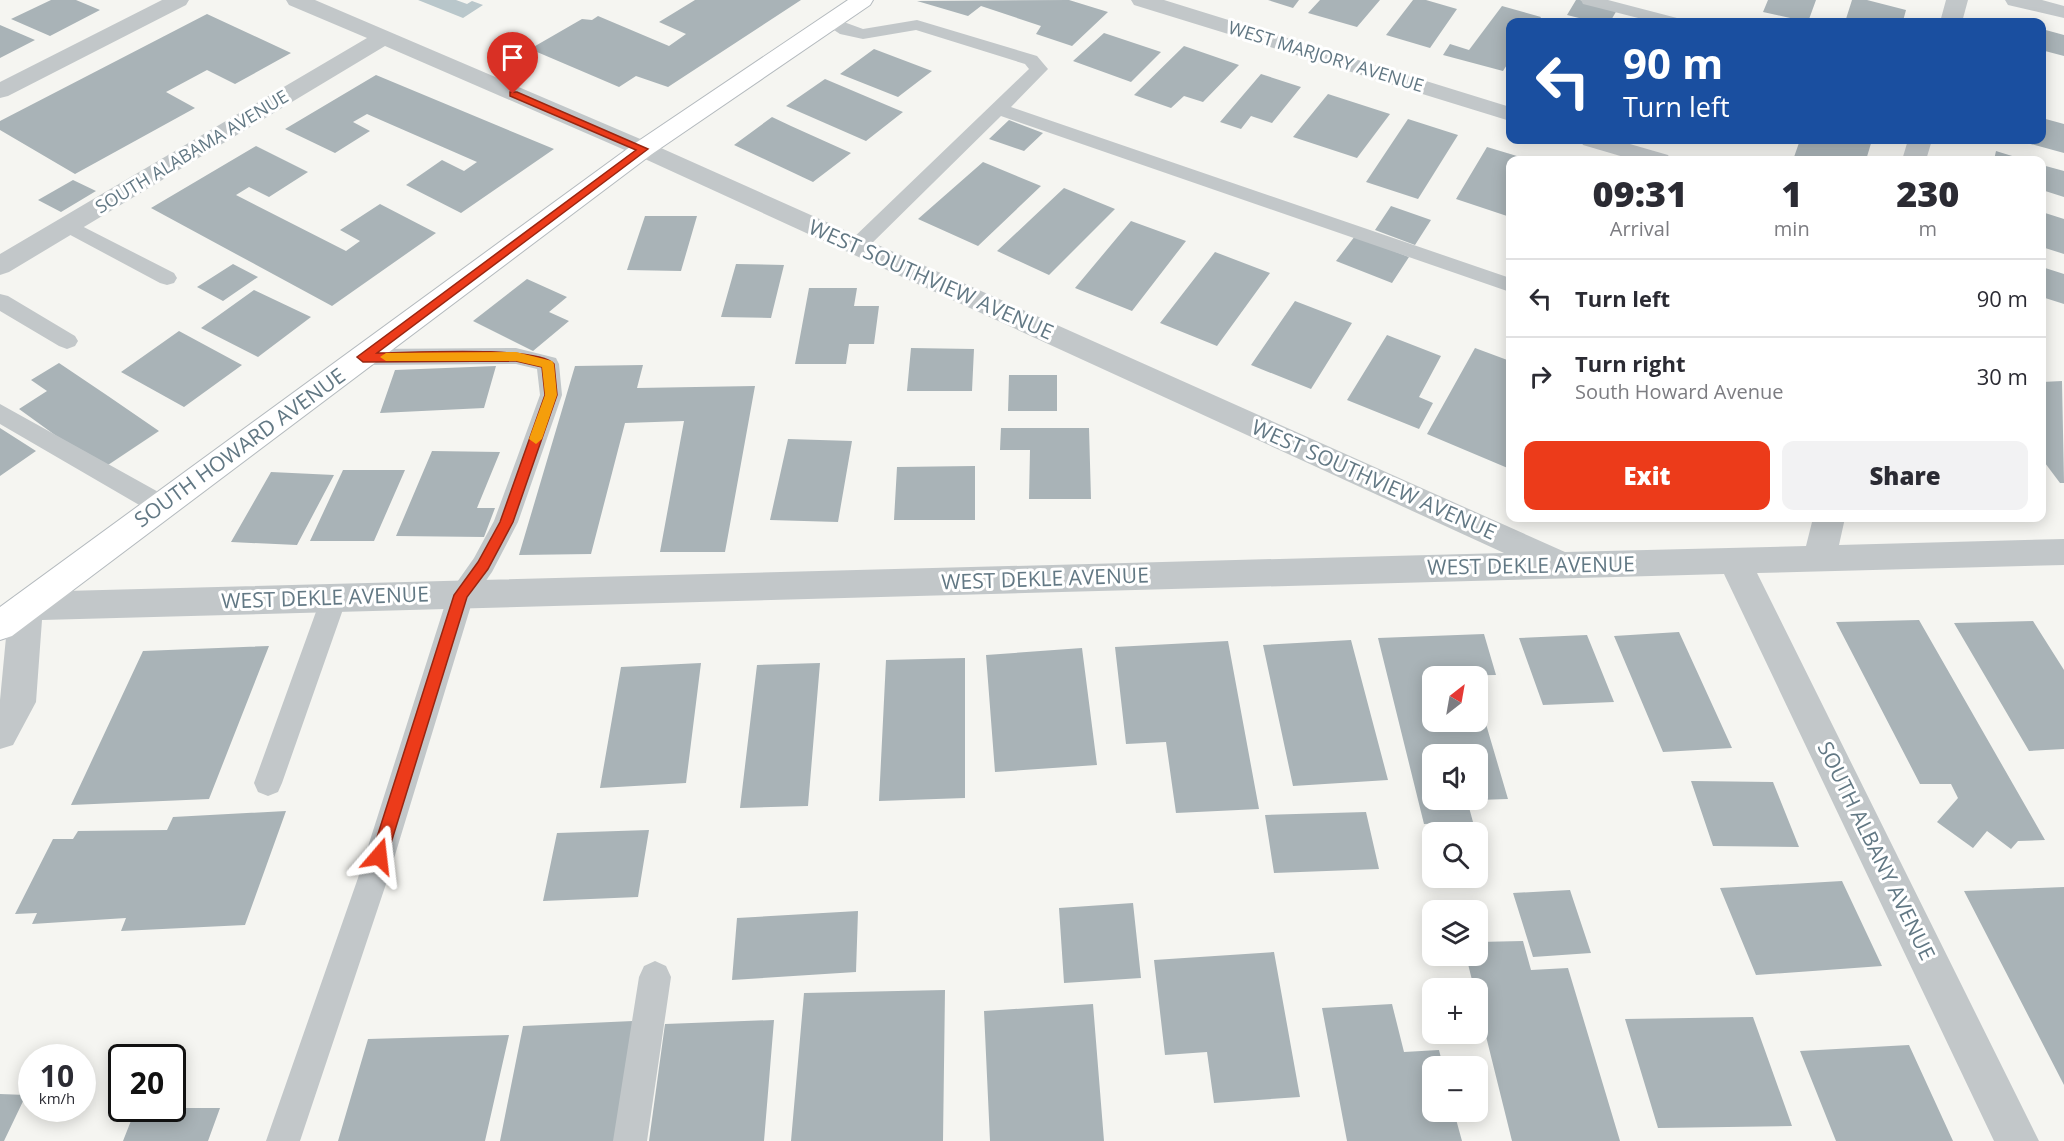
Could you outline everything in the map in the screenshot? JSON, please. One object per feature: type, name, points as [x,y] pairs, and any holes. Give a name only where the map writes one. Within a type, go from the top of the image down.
[{"type":"main road","name":"SOUTH HOWARD AVENUE","points":[[13,616],[643,149],[862,0]]},
{"type":"street","points":[[0,91],[178,0]]},
{"type":"street","name":"WEST SOUTHVIEW AVENUE","points":[[297,0],[643,149],[1562,565]]},
{"type":"street","name":"WEST MARJORY AVENUE","points":[[1142,0],[1506,113]]},
{"type":"street","points":[[1952,18],[1957,0]]},
{"type":"street","points":[[2016,0],[2064,12]]},
{"type":"street","name":"SOUTH ALABAMA AVENUE","points":[[0,266],[383,38]]},
{"type":"street","points":[[1605,144],[1646,156]]},
{"type":"street","points":[[1819,559],[1828,522]]},
{"type":"street","name":"WEST DEKLE AVENUE","points":[[13,616],[334,598],[2064,552]]},
{"type":"street","name":"SOUTH ALBANY AVENUE","points":[[1734,562],[2017,1141]]},
{"type":"street","points":[[0,733],[18,702],[13,616]]},
{"type":"lane","points":[[1589,0],[1656,18]]},
{"type":"lane","points":[[830,22],[856,33],[874,33],[900,26],[917,26],[1030,60],[1039,69],[857,246]]},
{"type":"lane","points":[[999,109],[1506,284]]},
{"type":"lane","points":[[68,225],[167,278]]},
{"type":"lane","points":[[0,301],[67,341]]},
{"type":"lane","points":[[284,1141],[373,878],[461,595],[483,566],[506,522],[551,395],[548,364],[516,356],[363,357]]},
{"type":"lane","points":[[0,413],[162,506]]},
{"type":"lane","points":[[268,783],[334,598]]},
{"type":"lane","points":[[630,1141],[655,977]]},
{"type":"shaded area","points":[[418,0],[456,0],[467,4],[472,1],[483,5],[463,18]]},
{"type":"building","points":[[51,0],[76,0],[100,10],[50,36],[11,19]]},
{"type":"building","points":[[695,0],[801,0],[668,87],[636,76],[619,87],[530,49],[582,19],[592,20],[598,16],[669,46],[686,34],[659,22]]},
{"type":"building","points":[[1069,0],[1108,12],[1072,46],[1036,34],[1041,26],[981,6],[968,16],[917,1]]},
{"type":"building","points":[[1268,0],[1299,0],[1293,8]]},
{"type":"building","points":[[1320,0],[1380,0],[1357,27],[1308,13]]},
{"type":"building","points":[[1413,0],[1426,0],[1457,9],[1430,48],[1386,35]]},
{"type":"building","points":[[1576,0],[1617,10],[1612,18],[1579,18],[1567,15]]},
{"type":"building","points":[[1768,0],[1816,0],[1809,18],[1790,18],[1763,12]]},
{"type":"building","points":[[1852,0],[1867,0],[1906,10],[1904,18],[1846,18]]},
{"type":"building","points":[[1502,6],[1541,17],[1506,18],[1506,66],[1503,71],[1443,55],[1450,44],[1469,50]]},
{"type":"building","points":[[207,14],[291,53],[235,84],[207,70],[166,92],[195,108],[75,174],[0,130],[0,121]]},
{"type":"building","points":[[0,25],[35,40],[0,58]]},
{"type":"building","points":[[2046,30],[2064,35],[2064,56],[2046,51]]},
{"type":"building","points":[[1104,33],[1161,52],[1131,82],[1073,61]]},
{"type":"building","points":[[1184,46],[1239,65],[1203,102],[1184,96],[1171,108],[1134,95]]},
{"type":"building","points":[[874,49],[932,71],[898,97],[840,74]]},
{"type":"building","points":[[1261,74],[1301,87],[1272,123],[1251,116],[1241,129],[1220,122]]},
{"type":"building","points":[[376,75],[554,149],[461,213],[406,185],[442,160],[464,171],[477,162],[367,114],[353,122],[370,131],[335,153],[285,129]]},
{"type":"building","points":[[825,79],[903,112],[866,141],[786,106]]},
{"type":"building","points":[[1328,94],[1390,114],[1357,158],[1293,137]]},
{"type":"building","points":[[772,117],[851,153],[813,182],[734,145]]},
{"type":"building","points":[[1408,119],[1458,135],[1418,199],[1366,182]]},
{"type":"building","points":[[2046,119],[2064,124],[2064,153],[2031,144],[2046,144]]},
{"type":"building","points":[[1009,120],[1043,133],[1024,151],[989,139]]},
{"type":"building","points":[[1799,144],[1871,144],[1867,156],[1794,156]]},
{"type":"building","points":[[256,146],[308,172],[269,197],[249,187],[236,195],[346,251],[360,241],[340,230],[380,204],[436,233],[332,306],[151,208]]},
{"type":"building","points":[[1487,147],[1517,156],[1506,156],[1506,216],[1456,199]]},
{"type":"building","points":[[1996,151],[2012,156],[1995,156]]},
{"type":"building","points":[[983,162],[1041,186],[978,246],[918,219]]},
{"type":"building","points":[[2046,166],[2064,171],[2064,197],[2046,191]]},
{"type":"building","points":[[73,180],[96,191],[61,212],[38,200]]},
{"type":"building","points":[[1064,188],[1115,209],[1049,275],[997,251]]},
{"type":"building","points":[[1391,206],[1431,220],[1415,245],[1375,230]]},
{"type":"building","points":[[2046,213],[2064,219],[2064,254],[2046,248]]},
{"type":"building","points":[[645,216],[697,216],[681,271],[627,270]]},
{"type":"building","points":[[1131,221],[1186,241],[1132,311],[1075,288]]},
{"type":"building","points":[[1355,236],[1409,257],[1392,283],[1336,261]]},
{"type":"building","points":[[1215,252],[1270,273],[1217,346],[1160,323]]},
{"type":"building","points":[[233,264],[258,277],[223,301],[197,287]]},
{"type":"building","points":[[736,264],[784,265],[771,318],[721,317]]},
{"type":"building","points":[[2046,268],[2064,274],[2064,304],[2046,298]]},
{"type":"building","points":[[527,279],[567,297],[549,312],[569,321],[533,351],[473,321]]},
{"type":"building","points":[[809,288],[857,288],[854,306],[879,306],[874,344],[849,344],[846,364],[795,364]]},
{"type":"building","points":[[254,290],[311,317],[258,357],[201,328]]},
{"type":"building","points":[[1295,301],[1352,323],[1311,389],[1251,365]]},
{"type":"building","points":[[179,331],[242,365],[184,407],[121,372]]},
{"type":"building","points":[[1387,335],[1441,356],[1419,397],[1433,403],[1419,429],[1347,400]]},
{"type":"building","points":[[911,348],[974,349],[972,391],[907,391]]},
{"type":"building","points":[[1475,348],[1506,360],[1506,467],[1427,434]]},
{"type":"building","points":[[59,363],[159,431],[102,469],[19,409],[47,391],[31,380]]},
{"type":"building","points":[[643,365],[637,388],[755,386],[725,552],[660,552],[684,421],[625,423],[591,554],[519,555],[575,366]]},
{"type":"building","points":[[496,366],[484,408],[380,413],[395,370]]},
{"type":"building","points":[[1009,375],[1057,375],[1057,411],[1008,411]]},
{"type":"building","points":[[2062,381],[2064,483],[2060,483],[2046,464],[2046,382]]},
{"type":"building","points":[[0,428],[36,451],[0,476]]},
{"type":"building","points":[[1001,428],[1089,428],[1091,499],[1029,499],[1030,450],[1000,450]]},
{"type":"building","points":[[788,439],[852,441],[838,522],[770,520]]},
{"type":"building","points":[[432,451],[500,452],[477,508],[495,508],[484,537],[396,536]]},
{"type":"building","points":[[975,466],[975,520],[894,520],[897,467]]},
{"type":"building","points":[[343,470],[405,470],[374,541],[310,541]]},
{"type":"building","points":[[271,472],[334,475],[297,545],[231,542]]},
{"type":"building","points":[[1919,620],[2045,840],[2018,841],[2011,849],[1987,831],[1973,848],[1937,822],[1958,798],[1951,784],[1920,784],[1836,622]]},
{"type":"building","points":[[2033,621],[2064,670],[2064,749],[2029,751],[1954,623]]},
{"type":"building","points":[[1679,632],[1732,748],[1663,752],[1614,636]]},
{"type":"building","points":[[1484,634],[1496,675],[1488,675],[1488,666],[1422,666],[1422,732],[1488,731],[1508,799],[1488,800],[1488,744],[1422,744],[1422,810],[1470,810],[1473,822],[1424,822],[1378,638]]},
{"type":"building","points":[[1587,635],[1614,702],[1543,705],[1519,638]]},
{"type":"building","points":[[1351,640],[1388,780],[1293,786],[1263,645]]},
{"type":"building","points":[[1228,641],[1259,809],[1176,813],[1166,742],[1126,744],[1115,647]]},
{"type":"building","points":[[269,646],[209,799],[71,805],[143,651]]},
{"type":"building","points":[[1082,648],[1097,765],[995,772],[986,655]]},
{"type":"building","points":[[965,658],[965,798],[879,801],[886,660]]},
{"type":"building","points":[[701,663],[686,783],[600,788],[621,667]]},
{"type":"building","points":[[820,663],[808,806],[740,808],[757,665]]},
{"type":"building","points":[[1691,781],[1773,782],[1799,847],[1713,846]]},
{"type":"building","points":[[286,811],[245,925],[121,931],[126,918],[32,924],[37,913],[15,914],[53,839],[73,839],[78,831],[167,830],[173,817]]},
{"type":"building","points":[[1366,812],[1379,869],[1274,873],[1265,815]]},
{"type":"building","points":[[649,830],[638,897],[543,901],[557,833]]},
{"type":"building","points":[[1842,881],[1882,966],[1756,975],[1720,888]]},
{"type":"building","points":[[2064,887],[2064,1085],[1964,891]]},
{"type":"building","points":[[1570,890],[1591,953],[1533,957],[1513,893]]},
{"type":"building","points":[[1133,903],[1141,978],[1064,983],[1059,908]]},
{"type":"building","points":[[858,911],[856,972],[732,980],[737,918]]},
{"type":"building","points":[[1523,941],[1531,970],[1568,968],[1620,1141],[1512,1141],[1488,1044],[1488,978],[1472,978],[1468,966],[1488,966],[1488,942]]},
{"type":"building","points":[[1274,952],[1300,1097],[1214,1103],[1207,1052],[1165,1055],[1154,960]]},
{"type":"building","points":[[945,990],[943,1141],[791,1141],[804,993]]},
{"type":"building","points":[[1093,1004],[1104,1141],[990,1141],[984,1011]]},
{"type":"building","points":[[1392,1004],[1404,1052],[1439,1050],[1440,1056],[1422,1056],[1422,1122],[1457,1122],[1462,1141],[1347,1141],[1322,1008]]},
{"type":"building","points":[[1753,1017],[1792,1126],[1658,1128],[1625,1019]]},
{"type":"building","points":[[774,1020],[764,1141],[649,1141],[665,1024]]},
{"type":"building","points":[[633,1021],[615,1141],[500,1141],[523,1026]]},
{"type":"building","points":[[509,1035],[485,1141],[338,1141],[368,1039]]},
{"type":"building","points":[[1909,1045],[1953,1141],[1836,1141],[1800,1051]]},
{"type":"building","points":[[0,1094],[18,1095],[18,1112],[4,1141],[0,1141]]},
{"type":"building","points":[[186,1108],[220,1108],[208,1141],[123,1141],[130,1122],[186,1122]]},
{"type":"slow traffic","points":[[386,357],[516,356],[548,364],[551,395],[536,439]]},
{"type":"route","points":[[379,856],[461,595],[483,566],[506,522],[551,395],[548,364],[516,356],[363,357],[643,149],[513,94]]}]
